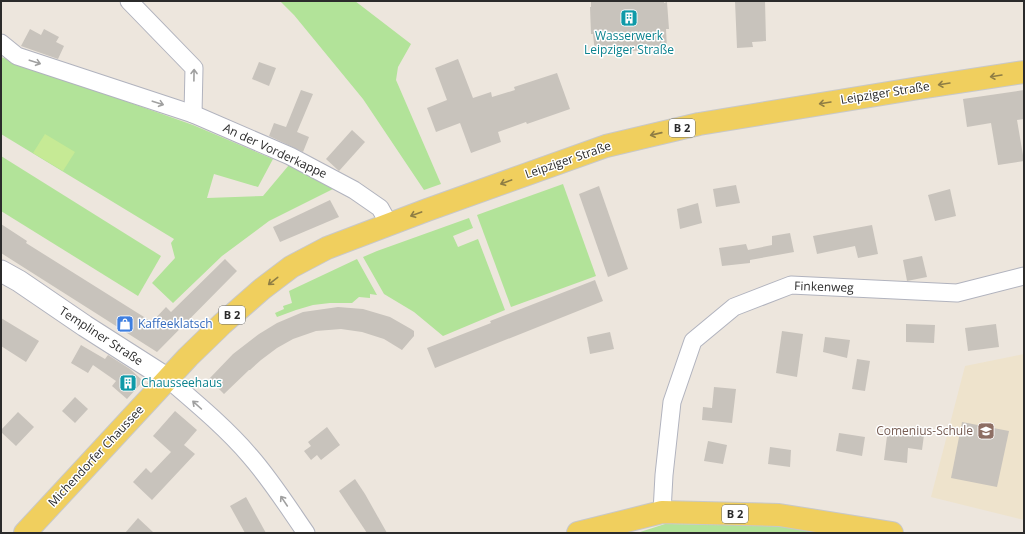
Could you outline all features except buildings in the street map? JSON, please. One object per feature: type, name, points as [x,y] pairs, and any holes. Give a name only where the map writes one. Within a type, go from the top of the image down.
[{"type":"main road","name":"Leipziger Straße","points":[[168,379],[222,324],[262,289],[291,267],[327,248],[389,224],[606,146],[699,124],[1024,72]]},
{"type":"main road","name":"Michendorfer Chaussee","points":[[25,533],[168,379]]},
{"type":"main road","name":"B 2","points":[[578,533],[662,512],[779,515],[892,533]]},
{"type":"street","points":[[129,1],[194,68],[193,114]]},
{"type":"street","name":"An der Vorderkappe","points":[[1,43],[17,56],[193,114],[290,156],[354,190],[380,208],[389,224]]},
{"type":"street","name":"Templiner Straße","points":[[1,271],[19,281],[85,326],[168,379],[250,456],[270,481],[306,533]]},
{"type":"street","name":"Finkenweg","points":[[662,512],[664,475],[672,402],[693,341],[734,308],[791,285],[957,293],[1024,276]]},
{"type":"shaded area","name":"Comenius-Schule","points":[[1024,354],[1024,520],[931,497],[965,366]]},
{"type":"green space","points":[[280,1],[355,1],[411,44],[398,67],[396,80],[441,184],[424,190],[363,99],[294,15]]},
{"type":"green space","points":[[1,57],[193,125],[273,159],[258,187],[214,174],[207,198],[263,196],[289,165],[333,189],[269,221],[222,256],[173,303],[152,283],[175,258],[171,243],[174,239],[1,134]]},
{"type":"green space","points":[[45,134],[75,152],[63,171],[33,153]]},
{"type":"green space","points":[[1,156],[161,256],[138,296],[1,211]]},
{"type":"green space","points":[[563,184],[596,276],[511,307],[477,215]]},
{"type":"green space","points":[[469,218],[473,228],[453,236],[458,247],[478,239],[505,310],[443,336],[414,312],[384,294],[363,257]]},
{"type":"green space","points":[[357,259],[377,295],[370,294],[370,298],[359,297],[352,303],[313,305],[277,317],[275,313],[284,309],[283,306],[292,303],[289,291]]},
{"type":"green space","points":[[665,524],[771,525],[822,533],[637,533]]},
{"type":"place","name":"Wasserwerk Leipziger Straße","points":[[629,18]]},
{"type":"place","name":"Kaffeeklatsch","points":[[125,324]]},
{"type":"place","name":"Chausseehaus","points":[[128,383]]},
{"type":"place","name":"Comenius-Schule","points":[[986,431]]}]
